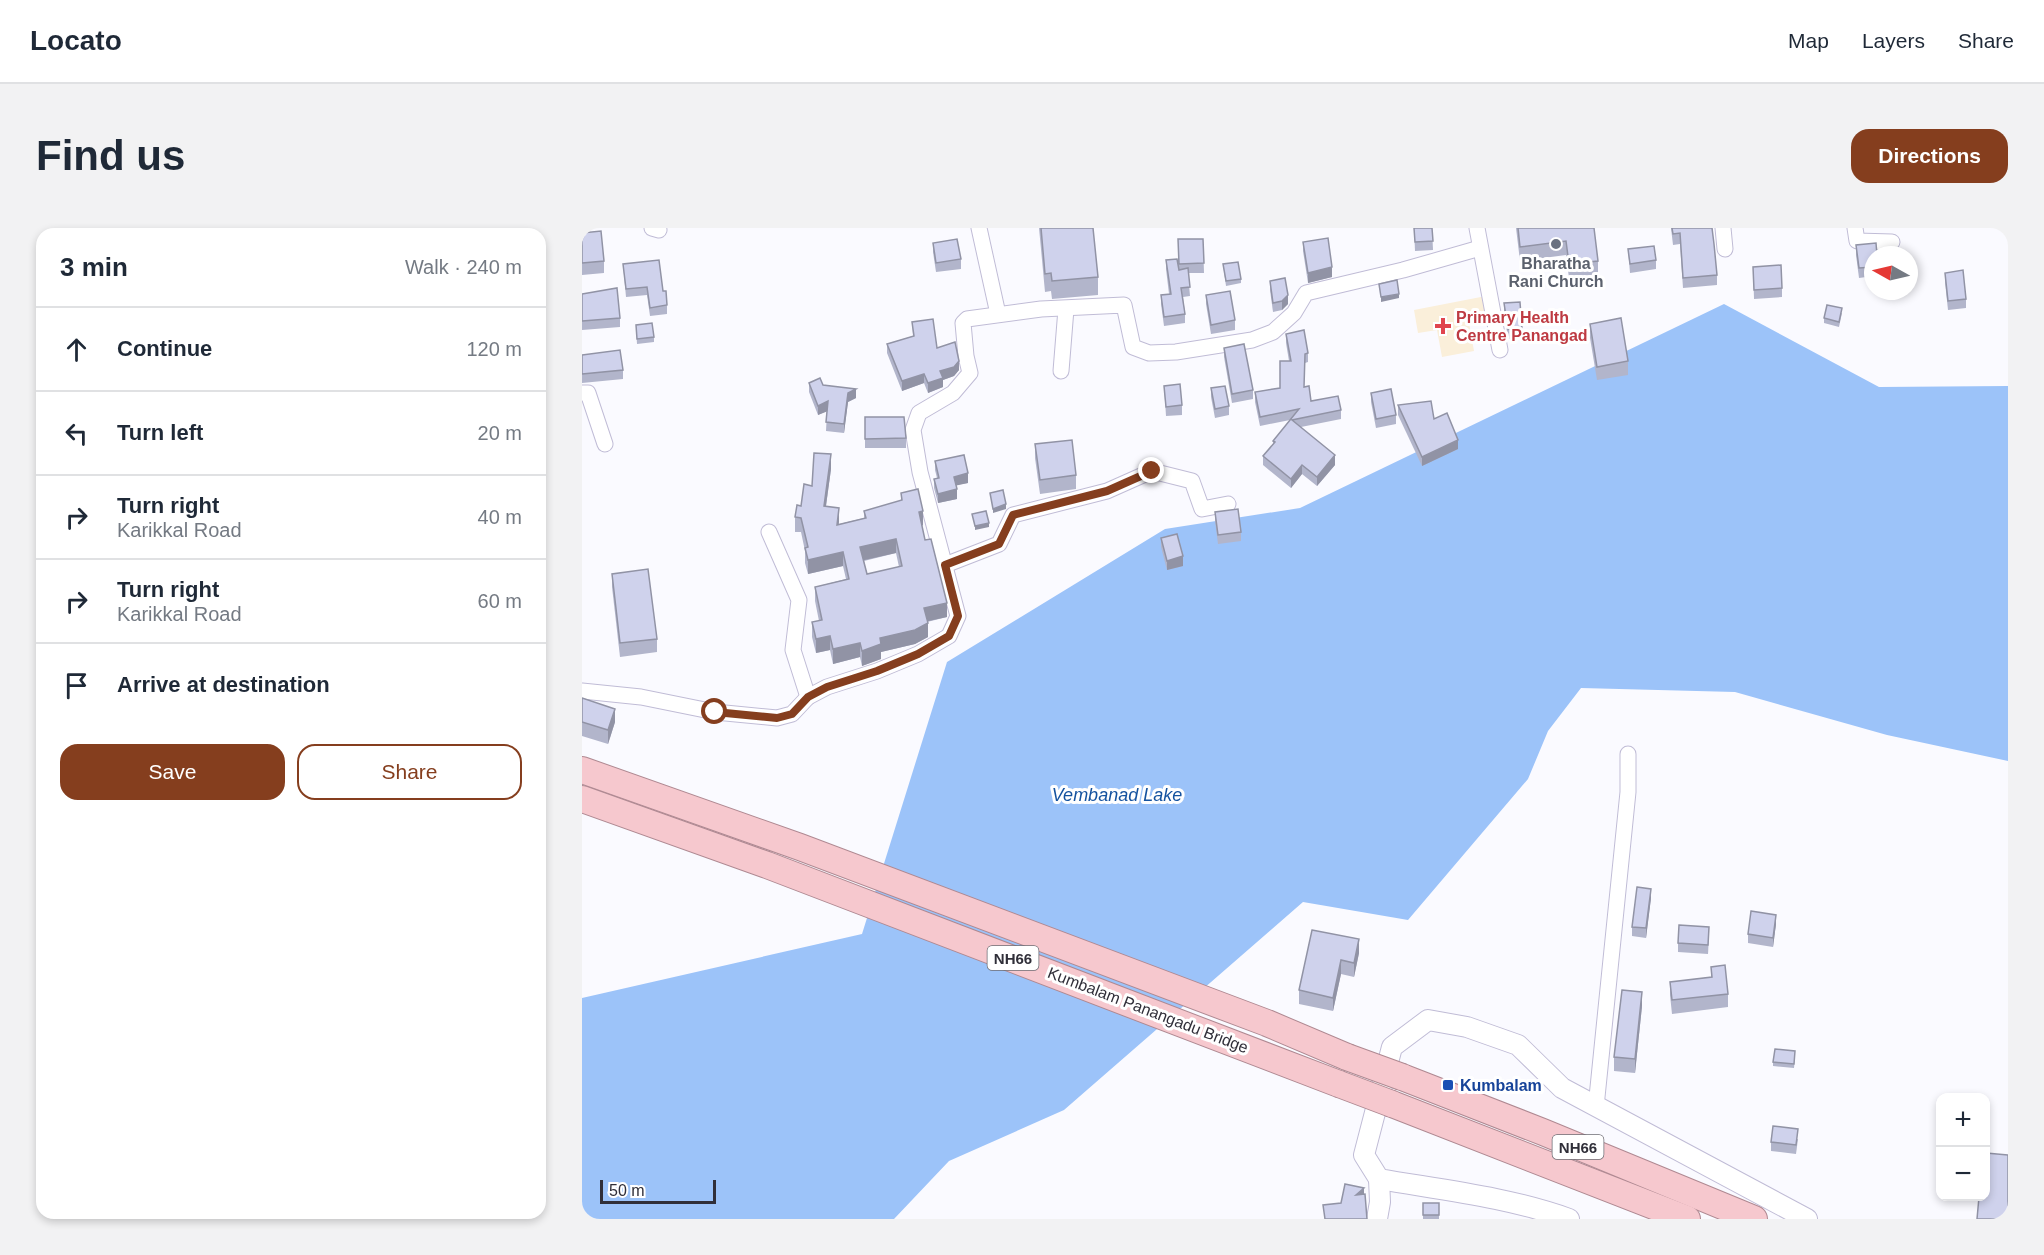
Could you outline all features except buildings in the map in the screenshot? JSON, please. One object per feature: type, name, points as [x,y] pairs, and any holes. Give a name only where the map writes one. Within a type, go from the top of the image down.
[{"type":"highway","name":"Kumbalam Panangadu Bridge","points":[[582,770],[800,846],[1267,1023],[1347,1057],[1543,1132],[1754,1219]]},
{"type":"highway","name":"Kumbalam Panangadu Bridge","points":[[582,799],[767,865],[1259,1052],[1687,1219]]},
{"type":"street","points":[[980,228],[998,314]]},
{"type":"street","points":[[1477,228],[1500,350]]},
{"type":"street","points":[[1723,228],[1725,249]]},
{"type":"street","points":[[1855,228],[1857,241],[1892,242]]},
{"type":"street","points":[[582,691],[641,698],[715,712],[777,718],[792,714],[808,697],[827,687],[877,671],[918,654],[949,636],[958,616],[920,472],[913,430],[919,413],[953,393],[970,373],[963,323],[967,319],[998,314],[1124,305],[1134,347],[1149,353],[1176,352],[1252,340],[1273,332],[1293,313],[1306,292],[1403,270],[1480,248]]},
{"type":"street","points":[[1061,371],[1066,309]]},
{"type":"street","points":[[582,393],[588,393],[605,444]]},
{"type":"street","points":[[945,565],[999,544],[1013,515],[1107,491],[1152,471],[1192,481],[1202,509],[1228,504]]},
{"type":"street","points":[[769,532],[798,600],[793,650],[808,697]]},
{"type":"street","points":[[1596,1107],[1628,792],[1628,754]]},
{"type":"street","points":[[1377,1219],[1380,1202],[1379,1179],[1364,1155],[1371,1121],[1392,1047],[1428,1020],[1467,1028],[1518,1045],[1562,1088],[1807,1219]]},
{"type":"street","points":[[1379,1179],[1503,1201],[1569,1219]]},
{"type":"shaded area","name":"Primary Health Centre Panangad","points":[[1486,296],[1491,319],[1469,323],[1474,351],[1442,357],[1437,330],[1418,333],[1414,310]]},
{"type":"water","name":"Vembanad Lake","points":[[1724,304],[1879,387],[2008,386],[2008,761],[1887,735],[1735,692],[1581,688],[1548,731],[1528,779],[1408,920],[1303,902],[1064,1110],[949,1161],[894,1219],[582,1219],[582,998],[862,934],[947,662],[1165,529],[1300,508]]},
{"type":"place","name":"Bharatha Rani Church","points":[[1556,244]]},
{"type":"place","name":"Primary Health Centre Panangad","points":[[1443,326]]},
{"type":"place","name":"Kumbalam","points":[[1448,1085]]},
{"type":"route","points":[[715,712],[777,718],[792,714],[808,697],[827,687],[877,671],[918,654],[949,636],[958,616],[945,565],[999,544],[1013,515],[1107,491],[1152,471]]}]
